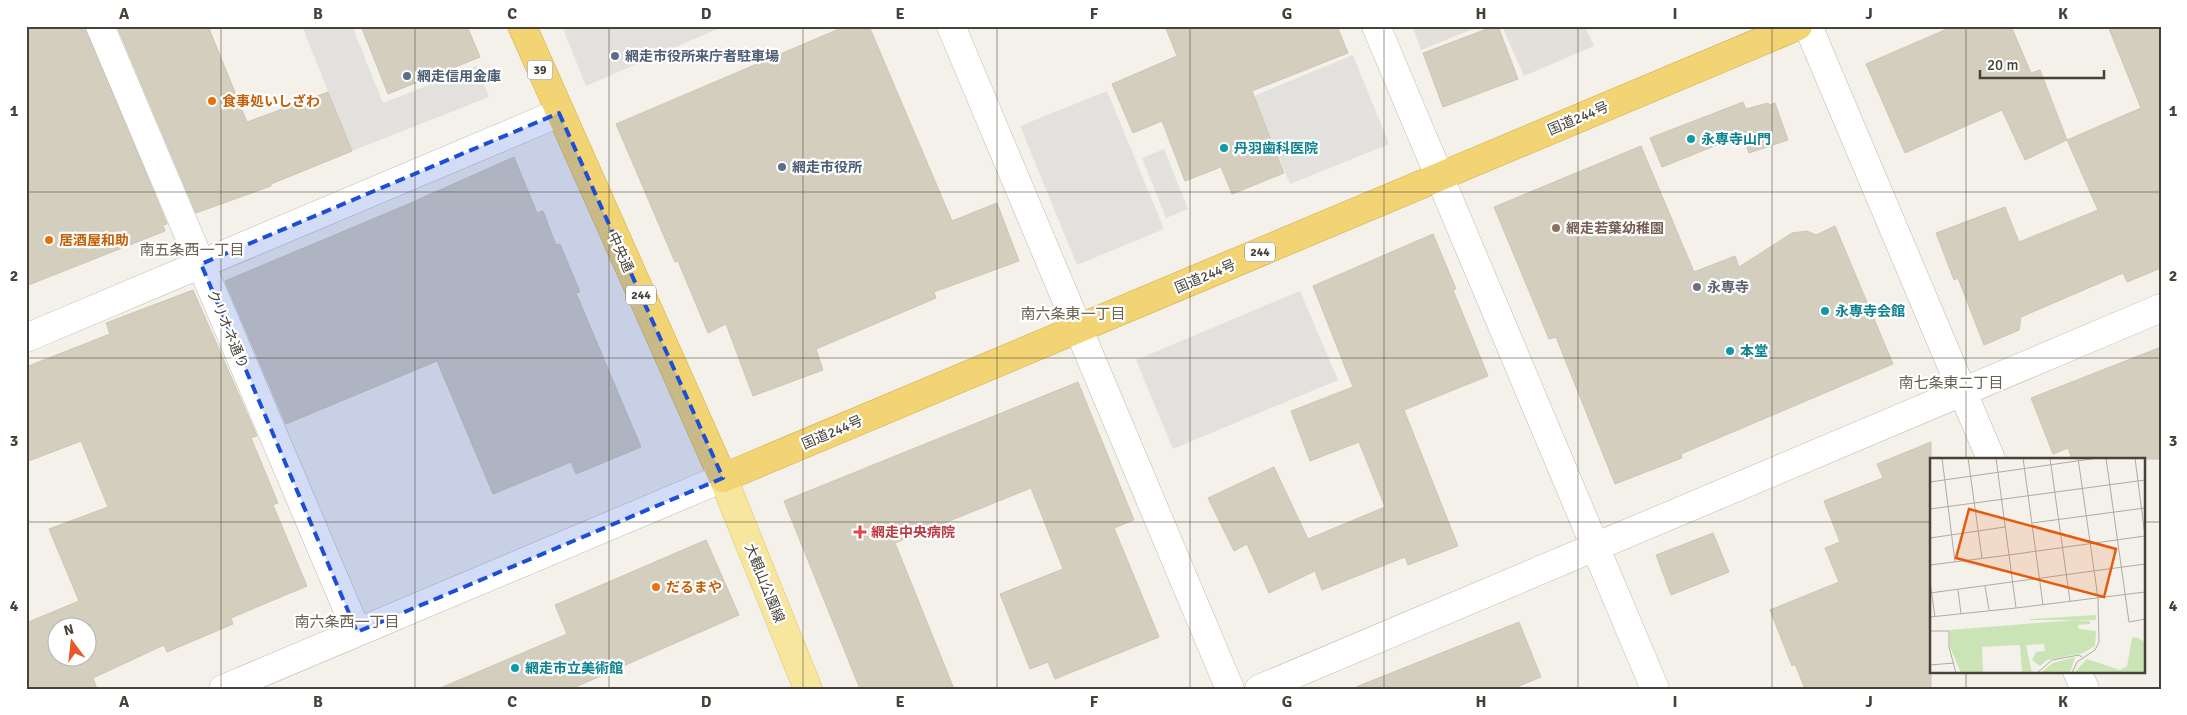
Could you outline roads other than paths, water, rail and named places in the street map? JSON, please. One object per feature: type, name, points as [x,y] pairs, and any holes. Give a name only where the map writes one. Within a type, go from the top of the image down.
[{"type":"highway","name":"中央通","points":[[522,26],[559,113],[723,478]]},
{"type":"highway","name":"国道244号","points":[[723,478],[1798,26]]},
{"type":"main road","name":"大観山公園線","points":[[723,478],[808,689]]},
{"type":"street","name":"クリオネ通り","points":[[100,26],[357,632]]},
{"type":"street","points":[[951,26],[1230,689]]},
{"type":"street","points":[[1376,26],[1655,689]]},
{"type":"street","points":[[1808,26],[1991,458]]},
{"type":"street","points":[[26,338],[559,113]]},
{"type":"street","points":[[1259,689],[2161,308]]},
{"type":"street","points":[[223,689],[723,478]]},
{"type":"street","points":[[2078,672],[2085,689]]},
{"type":"place","name":"網走市役所来庁者駐車場","points":[[615,56]]},
{"type":"place","name":"網走信用金庫","points":[[407,76]]},
{"type":"place","name":"食事処いしざわ","points":[[212,101]]},
{"type":"place","name":"永専寺山門","points":[[1691,139]]},
{"type":"place","name":"丹羽歯科医院","points":[[1224,148]]},
{"type":"place","name":"網走市役所","points":[[782,167]]},
{"type":"place","name":"網走若葉幼稚園","points":[[1556,228]]},
{"type":"place","name":"居酒屋和助","points":[[49,240]]},
{"type":"place","name":"永専寺","points":[[1697,287]]},
{"type":"place","name":"永専寺会館","points":[[1825,311]]},
{"type":"place","name":"本堂","points":[[1730,351]]},
{"type":"place","name":"網走中央病院","points":[[860,532]]},
{"type":"place","name":"だるまや","points":[[656,587]]},
{"type":"place","name":"網走市立美術館","points":[[515,668]]},
{"type":"district","name":"南五条西一丁目","points":[[192,250]]},
{"type":"district","name":"南六条東一丁目","points":[[1073,314]]},
{"type":"district","name":"南七条東二丁目","points":[[1951,383]]},
{"type":"district","name":"南六条西一丁目","points":[[347,622]]}]
